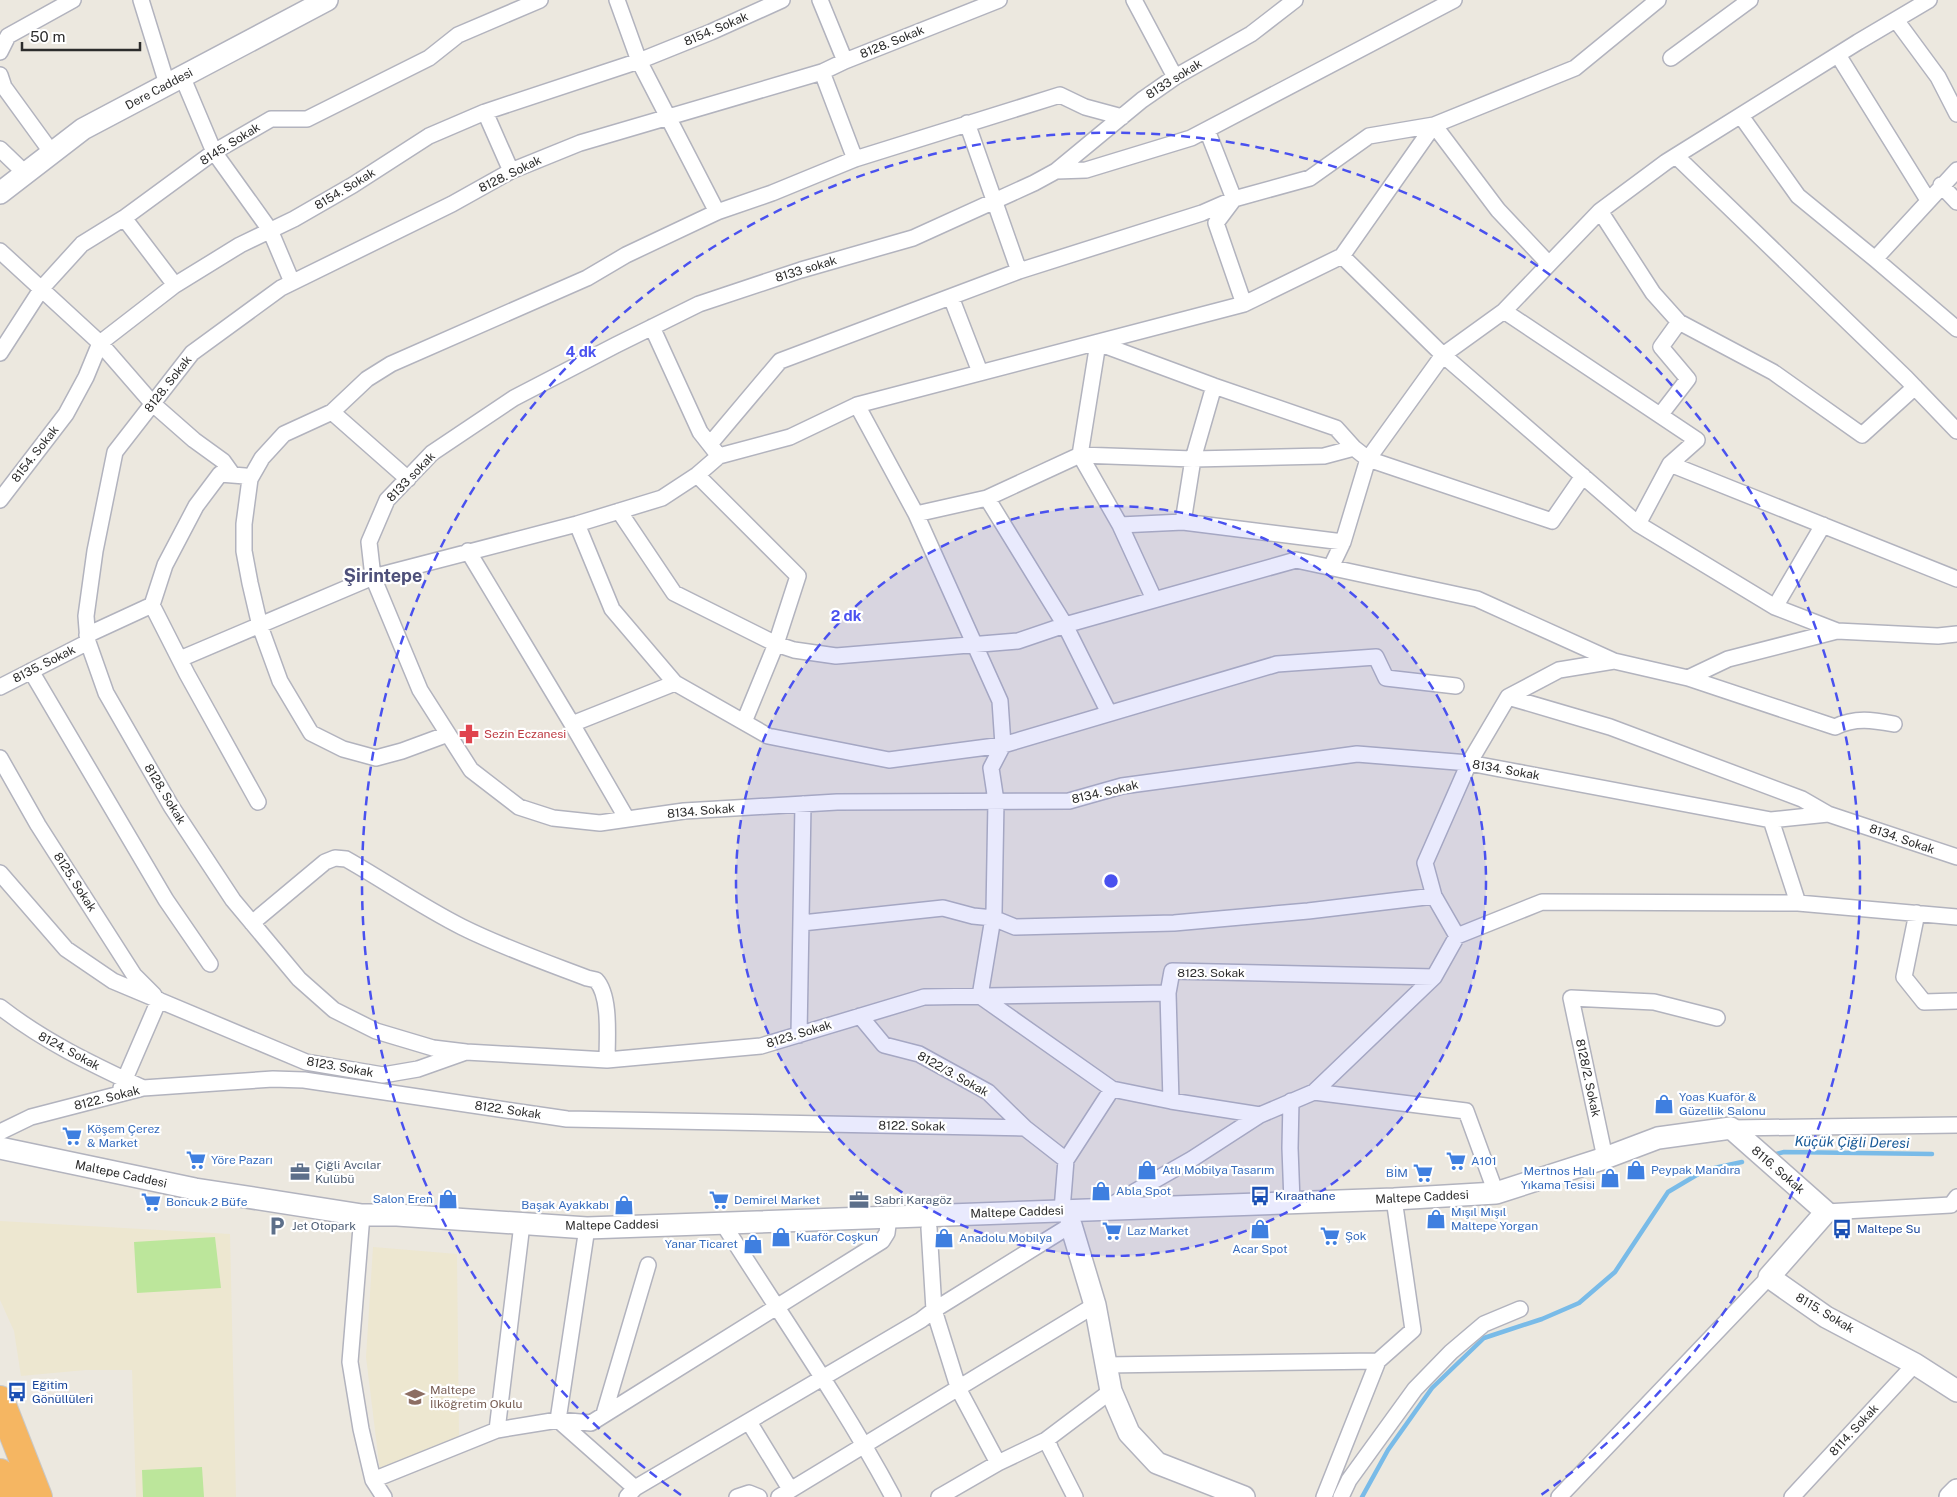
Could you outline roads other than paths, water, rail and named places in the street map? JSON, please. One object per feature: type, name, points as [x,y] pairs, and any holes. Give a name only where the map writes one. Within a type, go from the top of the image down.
[{"type":"highway","points":[[0,1400],[38,1497]]},
{"type":"highway","points":[[0,1473],[9,1497]]},
{"type":"street","points":[[0,52],[8,36],[73,0]]},
{"type":"street","points":[[141,0],[175,80],[214,152],[270,230],[292,282]]},
{"type":"street","name":"Dere Caddesi","points":[[0,193],[83,129],[327,0]]},
{"type":"street","name":"8145. Sokak","points":[[0,353],[42,288],[82,244],[124,218],[214,152],[271,119],[307,119],[429,58],[458,35],[540,0]]},
{"type":"street","points":[[617,0],[639,60],[717,212]]},
{"type":"street","name":"8154. Sokak","points":[[0,500],[66,414],[86,376],[100,343],[175,285],[240,244],[294,220],[429,136],[485,112],[639,60],[711,32],[782,0]]},
{"type":"street","points":[[820,0],[845,61]]},
{"type":"street","name":"8128. Sokak","points":[[466,1052],[433,1048],[376,1031],[334,1010],[299,979],[252,924],[233,900],[171,806],[106,693],[88,638],[86,616],[95,551],[115,452],[192,353],[292,282],[452,204],[511,171],[580,143],[822,72],[845,61],[999,0]]},
{"type":"street","points":[[1134,0],[1175,78]]},
{"type":"street","name":"8133 sokak","points":[[373,577],[369,542],[387,500],[432,453],[514,398],[699,304],[801,270],[913,238],[1056,171],[1142,100],[1175,78],[1251,34],[1274,7],[1295,0]]},
{"type":"street","points":[[1056,171],[1086,170],[1191,138],[1454,0]]},
{"type":"street","points":[[180,659],[373,577],[577,524],[662,498],[697,474],[780,361],[1019,271],[1202,213],[1234,199],[1310,178],[1370,136],[1434,126],[1575,68],[1658,0]]},
{"type":"street","points":[[1671,58],[1750,0]]},
{"type":"street","points":[[1331,567],[1343,542],[1368,459],[1443,355],[1504,311],[1600,211],[1676,156],[1929,0]]},
{"type":"street","points":[[1896,20],[1938,77],[1957,114]]},
{"type":"street","points":[[1838,55],[1928,200]]},
{"type":"street","points":[[822,72],[855,159]]},
{"type":"street","points":[[0,75],[4,87],[52,153]]},
{"type":"street","points":[[448,734],[402,751],[376,758],[342,749],[311,733],[280,681],[260,626],[250,583],[244,551],[244,524],[250,480],[262,458],[284,434],[332,412],[368,379],[391,364],[587,278],[626,255],[717,212],[772,193],[855,159],[1060,94],[1085,107],[1122,117]]},
{"type":"street","points":[[485,112],[511,171]]},
{"type":"street","points":[[1742,116],[1798,196],[1957,329]]},
{"type":"street","points":[[967,123],[1019,271]]},
{"type":"street","points":[[714,450],[790,437],[857,405],[1244,304],[1342,256],[1434,126]]},
{"type":"street","points":[[1434,126],[1498,210],[1549,264]]},
{"type":"street","points":[[1207,130],[1234,199]]},
{"type":"street","points":[[0,149],[25,173]]},
{"type":"street","points":[[1676,156],[1915,387],[1957,431]]},
{"type":"street","points":[[1875,259],[1941,185],[1957,170]]},
{"type":"street","points":[[1941,185],[1957,202]]},
{"type":"street","points":[[1234,199],[1216,223],[1244,304]]},
{"type":"street","points":[[1600,211],[1653,293],[1678,322],[1774,372],[1862,435],[1915,387]]},
{"type":"street","points":[[124,218],[175,285]]},
{"type":"street","points":[[0,251],[100,343],[153,404],[194,440],[223,461],[233,475]]},
{"type":"street","points":[[1342,256],[1443,355],[1638,524],[1775,607],[1837,631]]},
{"type":"street","points":[[951,297],[980,372]]},
{"type":"street","points":[[1504,311],[1661,414],[1697,440],[1670,464],[1638,524]]},
{"type":"street","points":[[1661,414],[1688,380],[1661,347],[1678,322]]},
{"type":"street","points":[[652,327],[700,432],[714,450]]},
{"type":"street","points":[[1098,342],[1214,386],[1336,428],[1354,448],[1368,459],[1552,522],[1583,476]]},
{"type":"street","points":[[1098,342],[1080,455],[1120,525],[1154,599]]},
{"type":"street","points":[[1183,522],[1192,459],[1214,386]]},
{"type":"street","points":[[857,405],[916,514],[1000,701],[1003,745],[991,768],[996,801],[993,918],[980,996],[1112,1089],[1171,1101],[1260,1114]]},
{"type":"street","points":[[332,412],[408,479]]},
{"type":"street","points":[[916,514],[987,498],[1080,455],[1192,459],[1324,456],[1354,448]]},
{"type":"street","points":[[1670,464],[1957,578]]},
{"type":"street","points":[[250,480],[245,476],[220,474],[196,506],[165,566],[152,605],[258,802]]},
{"type":"street","points":[[697,474],[798,576],[776,644],[744,722]]},
{"type":"street","points":[[987,498],[1065,624],[1109,713]]},
{"type":"street","points":[[619,512],[674,593],[776,644],[794,650],[836,656],[905,651],[973,643],[1018,641],[1065,624],[1296,560],[1477,599],[1614,660],[1688,678],[1835,727],[1845,722],[1864,719],[1894,724]]},
{"type":"street","points":[[1120,525],[1183,522],[1343,542]]},
{"type":"street","points":[[577,524],[612,609],[675,683],[768,736],[888,760],[1003,745],[1277,664],[1376,657],[1386,678],[1456,686]]},
{"type":"street","points":[[1775,607],[1823,525]]},
{"type":"street","points":[[468,551],[572,724],[626,819]]},
{"type":"street","name":"8134. Sokak","points":[[373,577],[420,690],[471,770],[519,808],[553,818],[600,823],[684,811],[837,802],[1068,801],[1122,786],[1356,754],[1469,764],[1770,820],[1828,814],[1957,858]]},
{"type":"street","name":"8135. Sokak","points":[[0,687],[152,605]]},
{"type":"street","points":[[1688,678],[1728,659],[1837,631],[1938,636],[1957,634]]},
{"type":"street","points":[[1457,936],[1434,896],[1425,863],[1469,764],[1508,697],[1559,670],[1614,660]]},
{"type":"street","points":[[31,671],[166,900],[210,964]]},
{"type":"street","points":[[572,724],[675,683]]},
{"type":"street","points":[[1508,697],[1610,727],[1802,799],[1828,814]]},
{"type":"street","name":"8125. Sokak","points":[[0,758],[38,826],[134,975],[159,1000]]},
{"type":"street","points":[[798,1035],[804,804]]},
{"type":"street","points":[[1770,820],[1798,903]]},
{"type":"street","points":[[252,924],[325,862],[335,858],[346,859],[461,927],[494,942],[596,980],[602,989],[608,1024],[607,1060]]},
{"type":"street","name":"8123. Sokak","points":[[2,879],[66,950],[114,981],[306,1062],[383,1075],[418,1069],[466,1052],[607,1060],[761,1046],[924,997],[1168,993],[1172,971],[1434,977]]},
{"type":"street","points":[[802,923],[943,908],[973,916],[993,918],[1015,927],[1174,923],[1308,911],[1434,896]]},
{"type":"street","points":[[1104,1209],[1192,1160],[1260,1114],[1314,1092],[1434,977],[1457,936],[1542,902],[1798,903],[1957,917]]},
{"type":"street","points":[[1917,914],[1904,977],[1924,1002],[1957,1001]]},
{"type":"street","points":[[1168,993],[1171,1101]]},
{"type":"street","name":"8128/2. Sokak","points":[[1604,1158],[1571,998],[1654,1002],[1716,1018]]},
{"type":"street","points":[[118,1096],[159,1000]]},
{"type":"street","name":"8124. Sokak","points":[[0,1007],[25,1027],[64,1050],[143,1088]]},
{"type":"street","name":"8122/3. Sokak","points":[[860,1016],[884,1045],[919,1054],[988,1092],[1025,1128],[1066,1160]]},
{"type":"street","points":[[273,1079],[306,1062]]},
{"type":"street","name":"8122. Sokak","points":[[0,1132],[30,1117],[118,1096],[143,1088],[273,1079],[304,1080],[567,1118],[1025,1128]]},
{"type":"street","points":[[1112,1089],[1066,1160],[1067,1218],[1095,1306],[1110,1391],[1129,1433],[1157,1463],[1244,1497]]},
{"type":"street","points":[[1314,1092],[1466,1111],[1496,1193]]},
{"type":"street","points":[[1291,1102],[1292,1202]]},
{"type":"street","points":[[1731,1128],[1957,1125]]},
{"type":"street","name":"Maltepe Caddesi","points":[[0,1148],[195,1189],[362,1215],[397,1215],[586,1228],[889,1217],[1067,1218],[1104,1209],[1394,1199],[1496,1193],[1604,1158],[1658,1138],[1731,1128]]},
{"type":"street","name":"8116. Sokak","points":[[1731,1128],[1826,1212]]},
{"type":"street","points":[[1559,1497],[1769,1277],[1826,1212],[1951,1205],[1957,1197]]},
{"type":"street","points":[[1324,1497],[1378,1361],[1413,1330],[1394,1199]]},
{"type":"street","points":[[362,1215],[350,1362],[372,1480],[384,1497]]},
{"type":"street","points":[[372,1480],[498,1430],[558,1420],[591,1423],[882,1241],[887,1233],[889,1217]]},
{"type":"street","points":[[558,1420],[631,1492],[823,1376],[921,1320],[1067,1218]]},
{"type":"street","points":[[722,1222],[866,1445],[893,1497]]},
{"type":"street","points":[[498,1430],[522,1224]]},
{"type":"street","points":[[558,1420],[586,1228]]},
{"type":"street","points":[[929,1228],[934,1310],[959,1390],[998,1463]]},
{"type":"street","points":[[604,1414],[648,1266]]},
{"type":"street","name":"8115. Sokak","points":[[1769,1277],[1826,1317],[1916,1364],[1957,1391]]},
{"type":"street","points":[[749,1422],[785,1493],[959,1390],[1095,1306]]},
{"type":"street","points":[[1341,1497],[1349,1480],[1415,1389],[1451,1352],[1484,1324],[1520,1309]]},
{"type":"street","points":[[1106,1364],[1378,1361]]},
{"type":"street","name":"8114. Sokak","points":[[1792,1497],[1916,1364]]},
{"type":"street","points":[[939,1497],[998,1463],[1046,1440],[1110,1391]]},
{"type":"street","points":[[1046,1440],[1076,1497]]},
{"type":"street","points":[[1950,1497],[1957,1490]]},
{"type":"street","points":[[737,1497],[749,1492],[759,1497]]},
{"type":"waterway","name":"Küçük Çiğli Deresi","points":[[1772,1155],[1784,1152],[1932,1154]]},
{"type":"waterway","name":"Küçük Çiğli Deresi","points":[[1362,1497],[1388,1450],[1432,1388],[1484,1338],[1542,1319],[1579,1303],[1615,1272],[1668,1192],[1705,1170],[1742,1162]]},
{"type":"place","name":"Sezin Eczanesi","points":[[469,734]]},
{"type":"place","name":"Yoas Kuaför & Güzellik Salonu","points":[[1664,1104]]},
{"type":"place","name":"Köşem Çerez & Market","points":[[72,1136]]},
{"type":"place","name":"Yöre Pazarı","points":[[196,1160]]},
{"type":"place","name":"A101","points":[[1456,1161]]},
{"type":"place","name":"Atlı Mobilya Tasarım","points":[[1147,1170]]},
{"type":"place","name":"Peypak Mandıra","points":[[1636,1170]]},
{"type":"place","name":"Çiğli Avcılar Kulübü","points":[[300,1172]]},
{"type":"place","name":"BİM","points":[[1423,1173]]},
{"type":"place","name":"Mertnos Halı Yıkama Tesisi","points":[[1610,1178]]},
{"type":"place","name":"Abla Spot","points":[[1101,1191]]},
{"type":"place","name":"Kıraathane","points":[[1260,1196]]},
{"type":"place","name":"Salon Eren","points":[[448,1199]]},
{"type":"place","name":"Demirel Market","points":[[719,1200]]},
{"type":"place","name":"Sabri Karagöz","points":[[859,1200]]},
{"type":"place","name":"Boncuk 2 Büfe","points":[[151,1202]]},
{"type":"place","name":"Başak Ayakkabı","points":[[624,1205]]},
{"type":"place","name":"Mışıl Mışıl Maltepe Yorgan","points":[[1436,1219]]},
{"type":"place","name":"Jet Otopark","points":[[277,1226]]},
{"type":"place","name":"Acar Spot","points":[[1260,1229]]},
{"type":"place","name":"Maltepe Su","points":[[1842,1229]]},
{"type":"place","name":"Laz Market","points":[[1112,1231]]},
{"type":"place","name":"Şok","points":[[1330,1236]]},
{"type":"place","name":"Kuaför Coşkun","points":[[781,1237]]},
{"type":"place","name":"Anadolu Mobilya","points":[[944,1238]]},
{"type":"place","name":"Yanar Ticaret","points":[[753,1244]]},
{"type":"place","name":"Eğitim Gönüllüleri","points":[[17,1392]]},
{"type":"place","name":"Maltepe İlköğretim Okulu","points":[[415,1397]]},
{"type":"district","name":"Şirintepe","points":[[383,576]]}]
